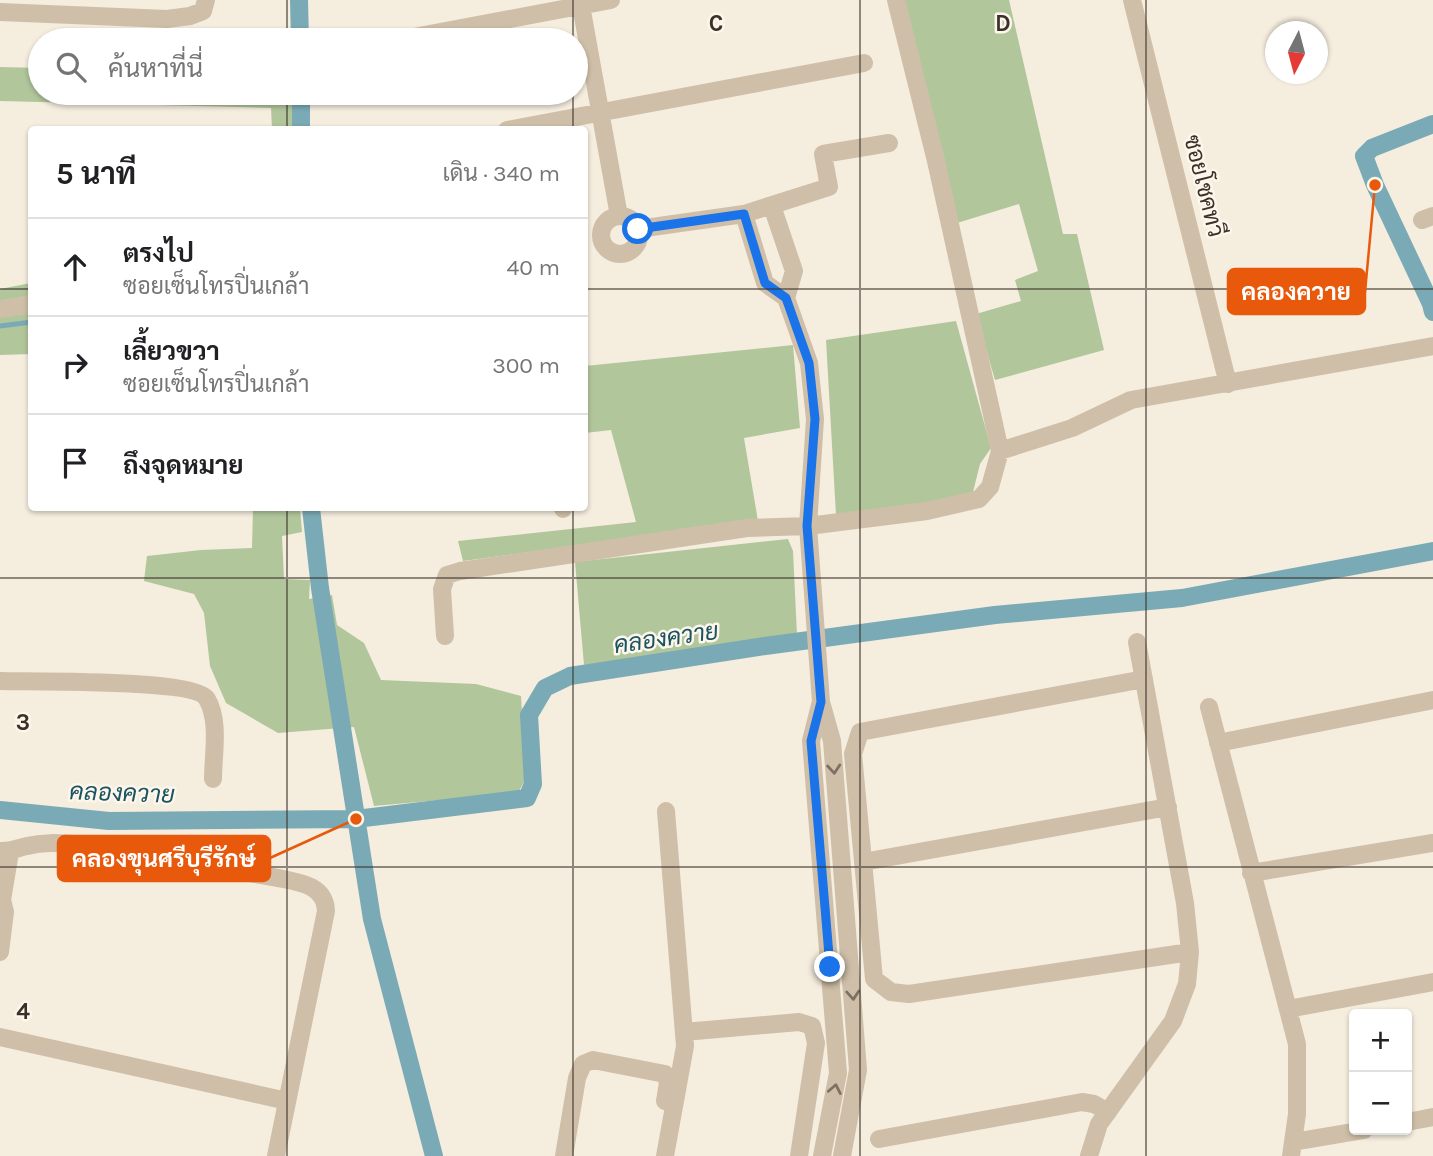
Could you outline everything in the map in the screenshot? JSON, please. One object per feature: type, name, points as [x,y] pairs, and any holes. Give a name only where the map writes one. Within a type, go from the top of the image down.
[{"type":"street","points":[[0,12],[167,19],[203,11],[206,0]]},
{"type":"street","points":[[457,28],[580,3],[611,0]]},
{"type":"street","points":[[445,636],[442,589],[447,575],[460,571],[747,528],[807,526],[927,511],[979,499],[989,486],[1000,451],[936,161],[896,0]]},
{"type":"street","name":"ซอยโชคทวี","points":[[1132,0],[1228,384]]},
{"type":"street","points":[[580,3],[585,28]]},
{"type":"street","points":[[588,47],[619,216]]},
{"type":"street","points":[[528,126],[864,63]]},
{"type":"street","points":[[638,229],[744,214],[829,187],[823,154],[889,143]]},
{"type":"street","points":[[772,206],[794,271],[786,298]]},
{"type":"street","points":[[744,214],[765,283],[786,298],[809,363],[815,419],[807,526],[821,702],[832,741],[858,1070],[842,1156]]},
{"type":"street","points":[[619,216],[631,220],[638,229],[637,242],[629,252],[623,254],[610,252],[592,237],[608,220],[619,216]]},
{"type":"street","points":[[0,309],[28,305]]},
{"type":"street","points":[[1000,451],[1072,428],[1131,400],[1431,347]]},
{"type":"street","points":[[1089,1156],[1099,1124],[1173,1021],[1187,984],[1190,952],[1185,902],[1137,642]]},
{"type":"street","points":[[1144,679],[860,732],[853,754],[874,979],[891,992],[909,994],[1190,952]]},
{"type":"street","points":[[0,681],[160,685],[201,693],[207,699],[214,724],[213,779]]},
{"type":"street","points":[[1218,743],[1433,700]]},
{"type":"street","points":[[821,702],[811,741],[838,1073],[822,1156]]},
{"type":"street","points":[[1209,708],[1297,1044],[1297,1114],[1292,1149],[1349,1134]]},
{"type":"street","points":[[863,862],[1168,807]]},
{"type":"street","points":[[665,1156],[685,1046],[666,811]]},
{"type":"street","points":[[0,952],[5,852],[26,846],[47,843],[73,844],[273,877],[304,884],[319,891],[326,900],[327,911],[276,1156]]},
{"type":"street","points":[[1251,873],[1433,843]]},
{"type":"street","points":[[1289,1009],[1433,982]]},
{"type":"street","points":[[684,1032],[799,1022],[812,1026],[816,1043],[799,1156]]},
{"type":"street","points":[[0,1037],[287,1101]]},
{"type":"street","points":[[564,1156],[577,1078],[583,1064],[593,1060],[665,1074],[668,1083],[653,1156]]},
{"type":"street","points":[[879,1139],[1082,1102],[1094,1104],[1108,1112]]},
{"type":"street","points":[[1412,1121],[1433,1117]]},
{"type":"green space","points":[[902,0],[1009,0],[1063,234],[1077,234],[1104,350],[995,380],[976,314],[1021,301],[1015,280],[1038,271],[1019,204],[957,223]]},
{"type":"green space","points":[[0,67],[28,68],[28,102],[0,101]]},
{"type":"green space","points":[[155,105],[293,105],[293,126],[272,126],[271,108]]},
{"type":"green space","points":[[28,284],[28,354],[0,355],[0,289]]},
{"type":"green space","points":[[956,321],[991,448],[980,464],[973,492],[919,505],[836,515],[826,340]]},
{"type":"green space","points":[[793,345],[800,428],[744,438],[758,521],[463,561],[458,541],[636,522],[611,430],[588,433],[588,366]]},
{"type":"green space","points":[[253,511],[300,511],[302,532],[282,536],[284,579],[310,580],[309,599],[332,595],[337,625],[364,643],[381,680],[476,684],[521,696],[526,778],[518,793],[374,806],[354,727],[278,733],[226,703],[210,666],[204,613],[194,594],[144,581],[147,556],[252,548]]},
{"type":"green space","points":[[788,539],[793,551],[797,635],[584,665],[575,562]]},
{"type":"waterway","points":[[299,0],[300,28]]},
{"type":"waterway","points":[[301,105],[301,126]]},
{"type":"waterway","name":"คลองควาย","points":[[1433,124],[1372,148],[1364,156],[1433,312]]},
{"type":"waterway","points":[[0,326],[28,322]]},
{"type":"waterway","points":[[311,511],[320,588],[372,919],[434,1156]]},
{"type":"waterway","name":"คลองควาย","points":[[0,810],[109,821],[356,819],[527,798],[533,784],[529,715],[545,688],[570,676],[995,615],[1182,598],[1433,551]]},
{"type":"place","name":"คลองควาย","points":[[1375,185]]},
{"type":"place","name":"คลองขุนศรีบุรีรักษ์","points":[[356,819]]},
{"type":"route","points":[[638,229],[744,214],[765,283],[786,298],[809,363],[815,419],[807,526],[821,702],[811,741],[830,967]]}]
